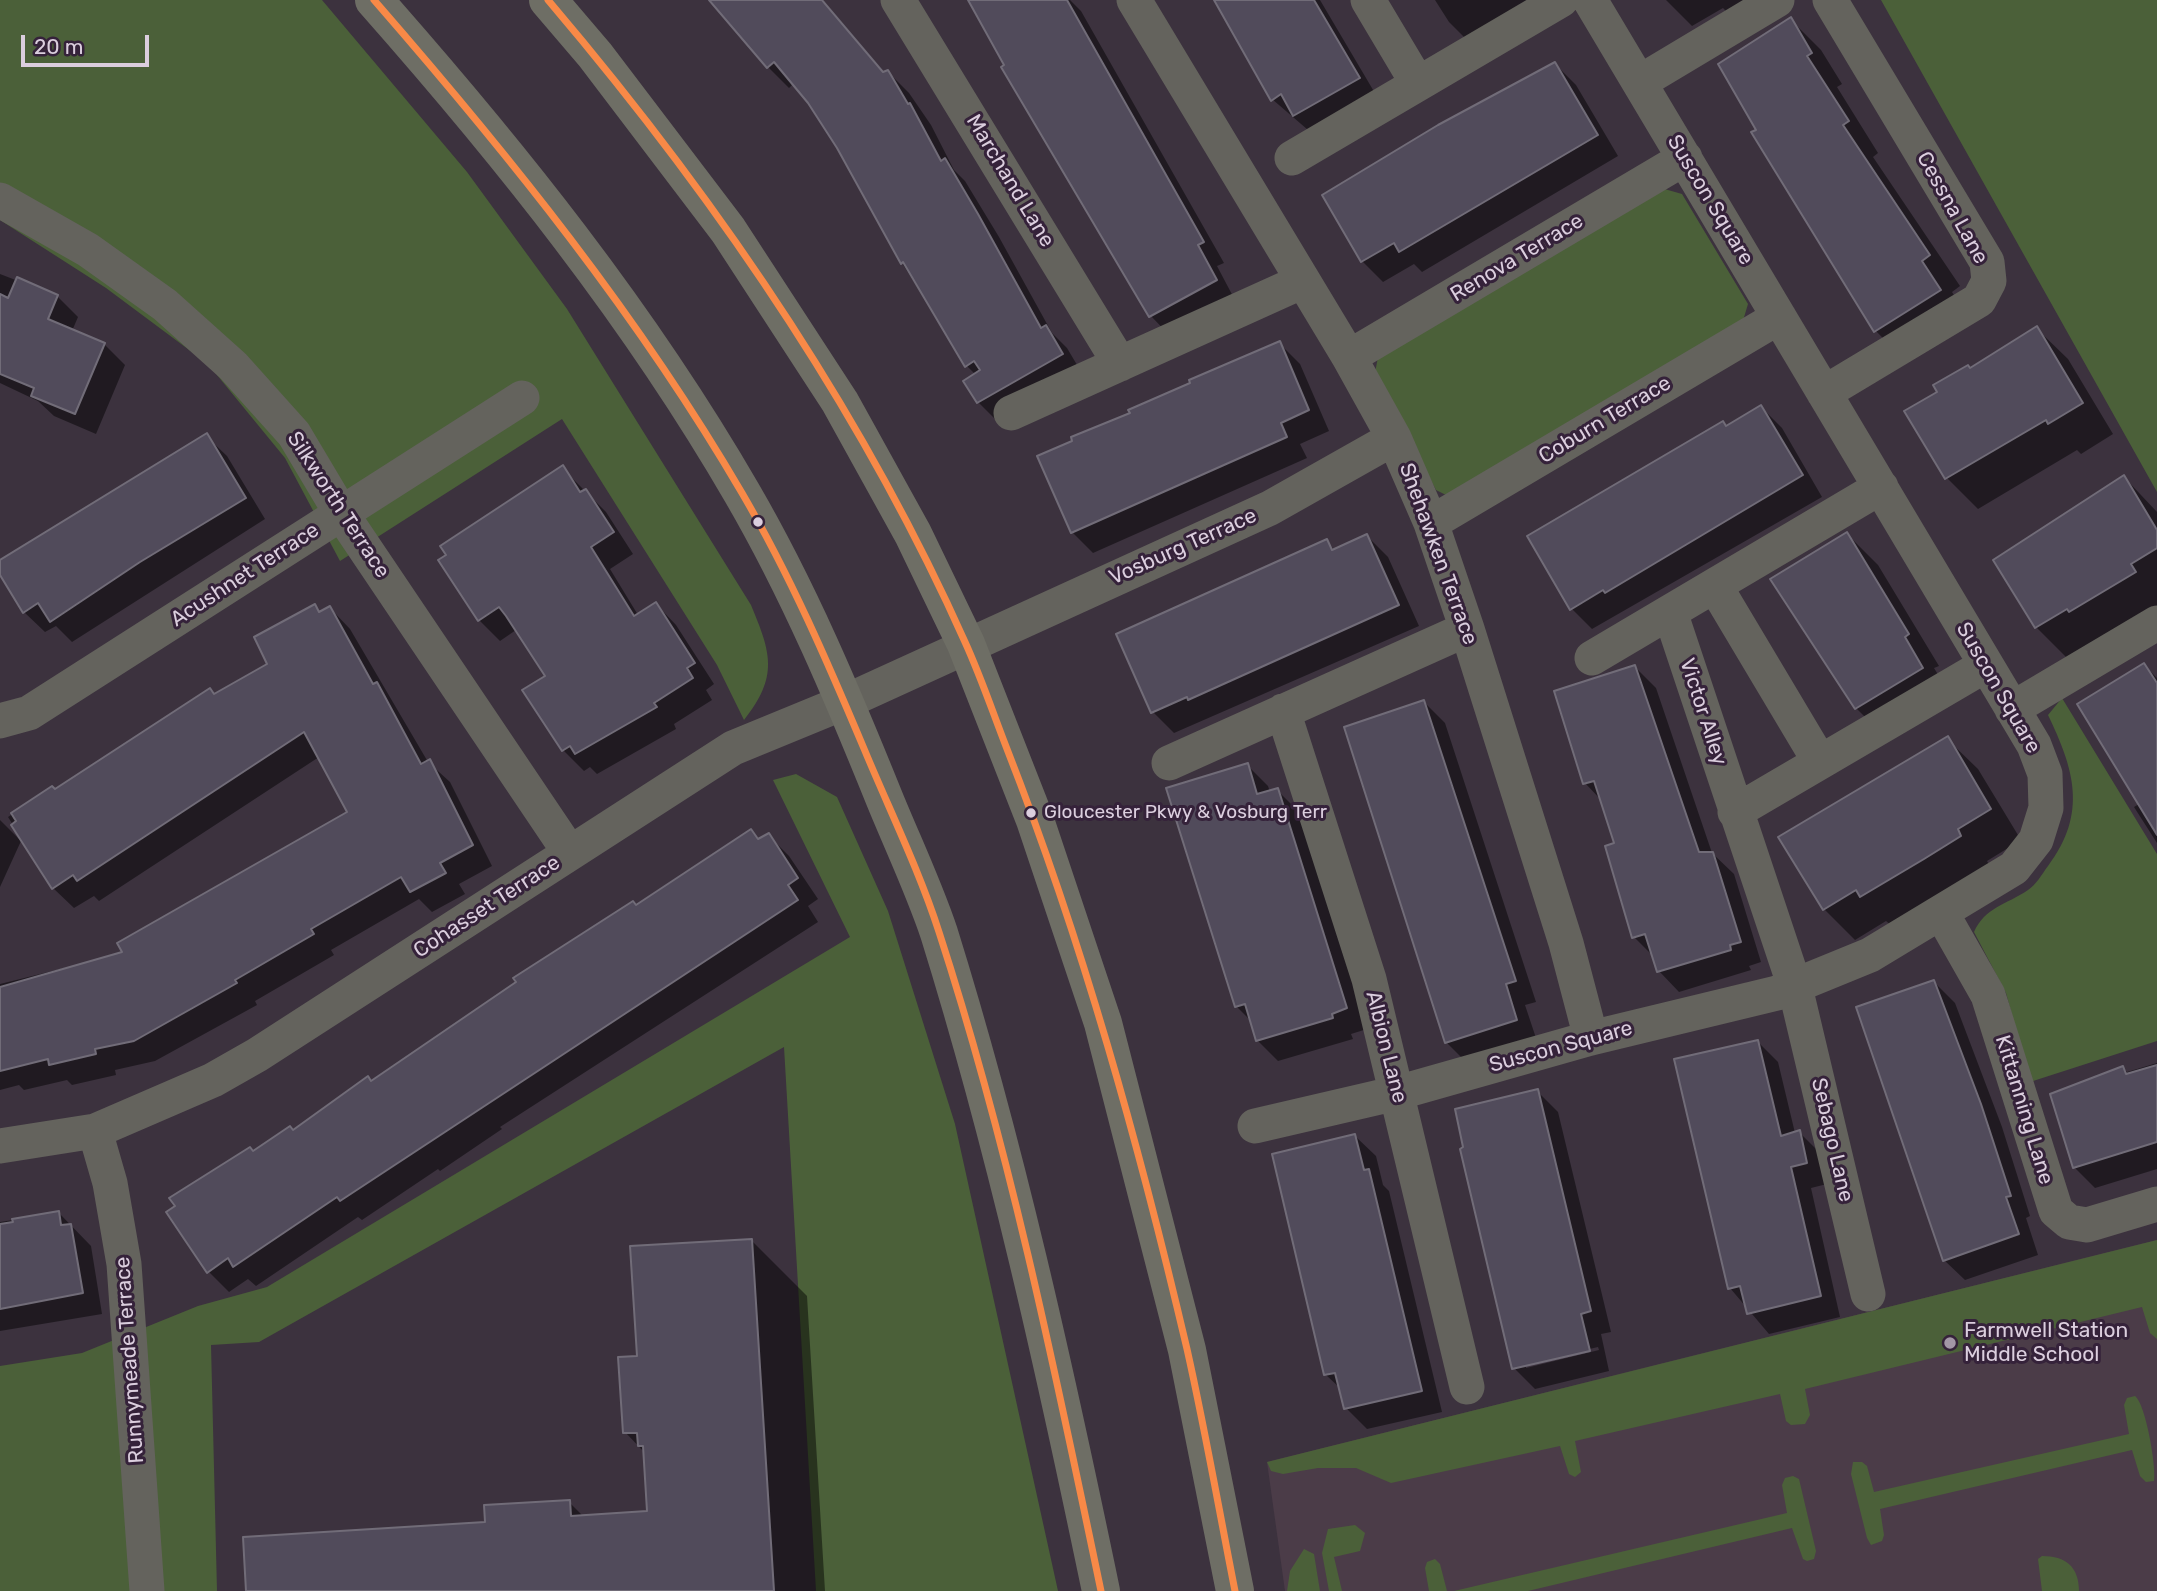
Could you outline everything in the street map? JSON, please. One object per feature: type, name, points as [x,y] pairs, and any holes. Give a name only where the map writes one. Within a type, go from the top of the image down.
[{"type":"main road","points":[[374,0],[503,151],[588,260],[658,362],[742,493],[845,702],[938,929],[1005,1173],[1064,1415],[1101,1591]]},
{"type":"main road","points":[[548,0],[595,55],[727,230],[840,401],[913,534],[966,644],[1035,820],[1103,1023],[1187,1349],[1235,1591]]},
{"type":"street","name":"Marchand Lane","points":[[898,0],[1120,364]]},
{"type":"street","name":"Shehawken Terrace","points":[[1134,0],[1349,357],[1394,438],[1431,523],[1467,629],[1566,943],[1591,1038]]},
{"type":"street","points":[[1367,0],[1418,84]]},
{"type":"street","points":[[1292,158],[1560,0]]},
{"type":"street","name":"Suscon Square","points":[[1255,1126],[1397,1093],[1591,1038],[1795,987],[1870,955],[1942,914],[2014,868],[2036,840],[2046,808],[2045,774],[2034,746],[1590,0]]},
{"type":"street","points":[[1640,82],[1777,0]]},
{"type":"street","name":"Cessna Lane","points":[[1824,393],[1979,300],[1989,281],[1987,262],[1830,0]]},
{"type":"street","name":"Renova Terrace","points":[[1349,357],[1685,158]]},
{"type":"street","name":"Silkworth Terrace","points":[[0,201],[88,250],[165,305],[233,366],[294,434],[341,513],[570,853]]},
{"type":"street","points":[[1011,413],[1303,281]]},
{"type":"street","name":"Coburn Terrace","points":[[1431,523],[1779,317]]},
{"type":"street","name":"Acushnet Terrace","points":[[0,721],[29,713],[522,398]]},
{"type":"street","name":"Vosburg Terrace","points":[[966,644],[1270,508],[1394,438]]},
{"type":"street","points":[[1592,658],[1881,487]]},
{"type":"street","points":[[1715,586],[1820,762]]},
{"type":"street","name":"Victor Alley","points":[[1670,612],[1795,987]]},
{"type":"street","points":[[2012,709],[2157,623]]},
{"type":"street","points":[[1169,763],[1467,629]]},
{"type":"street","name":"Cohasset Terrace","points":[[0,1146],[94,1131],[213,1080],[257,1055],[733,748],[845,702],[966,644]]},
{"type":"street","points":[[1735,812],[1986,665]]},
{"type":"street","name":"Albion Lane","points":[[1283,712],[1369,979],[1467,1387]]},
{"type":"street","name":"Kittanning Lane","points":[[1942,914],[1988,995],[2056,1211],[2069,1222],[2087,1225],[2157,1204]]},
{"type":"street","name":"Sebago Lane","points":[[1795,987],[1868,1294]]},
{"type":"street","name":"Runnymeade Terrace","points":[[94,1131],[110,1183],[124,1264],[147,1591]]},
{"type":"shaded area","name":"Farmwell Station Middle School","points":[[2157,1240],[2157,1591],[1285,1591],[1267,1462]]},
{"type":"green space","points":[[0,0],[322,0],[467,172],[567,309],[751,605],[763,637],[768,664],[763,690],[744,720],[717,665],[562,419],[340,561],[285,458],[208,364],[106,288],[0,220]]},
{"type":"green space","points":[[1881,0],[2157,0],[2157,492]]},
{"type":"green space","points":[[1661,188],[1682,194],[1748,304],[1742,324],[1448,496],[1436,490],[1375,373],[1378,357]]},
{"type":"green space","points":[[2062,698],[2157,854],[2157,1041],[2030,1082],[2006,993],[1974,932],[1990,912],[2034,885],[2061,847],[2069,828],[2073,791],[2070,773],[2048,715]]},
{"type":"green space","points":[[796,774],[837,797],[888,911],[955,1124],[1058,1591],[816,1591],[784,1047],[259,1342],[211,1345],[217,1591],[0,1591],[0,1366],[82,1353],[198,1306],[267,1287],[850,937],[773,780]]},
{"type":"green space","points":[[2157,1240],[2157,1339],[2150,1333],[2142,1307],[1805,1389],[1810,1415],[1805,1424],[1791,1425],[1786,1421],[1780,1394],[1575,1441],[1581,1472],[1575,1477],[1569,1474],[1560,1446],[1391,1483],[1356,1468],[1318,1468],[1283,1474],[1271,1471],[1267,1462]]},
{"type":"green space","points":[[2135,1396],[2143,1411],[2150,1437],[2154,1481],[2146,1482],[2140,1476],[2132,1450],[1880,1509],[1884,1535],[1882,1541],[1871,1545],[1867,1538],[1851,1474],[1853,1462],[1862,1462],[1867,1466],[1874,1492],[2129,1434],[2124,1405],[2127,1398]]},
{"type":"green space","points":[[1793,1476],[1799,1479],[1816,1551],[1814,1559],[1803,1559],[1792,1528],[1528,1591],[1454,1591],[1787,1513],[1782,1485],[1785,1478]]},
{"type":"green space","points":[[1355,1525],[1365,1533],[1360,1551],[1334,1557],[1342,1591],[1329,1591],[1322,1553],[1328,1529]]},
{"type":"green space","points":[[1304,1549],[1314,1554],[1320,1591],[1287,1591],[1290,1571]]},
{"type":"green space","points":[[2042,1556],[2058,1558],[2070,1564],[2077,1575],[2079,1591],[2042,1591],[2038,1559]]},
{"type":"green space","points":[[1435,1559],[1440,1564],[1447,1591],[1429,1591],[1425,1568],[1427,1562]]},
{"type":"building","points":[[709,0],[822,0],[883,72],[888,70],[908,104],[910,103],[941,161],[945,158],[1041,328],[1046,325],[1063,354],[977,403],[963,381],[980,370],[974,361],[965,367],[903,262],[901,264],[837,148],[808,103],[774,62],[767,68]]},
{"type":"building","points":[[968,0],[1067,0],[1204,242],[1198,245],[1217,280],[1149,317],[1001,67],[1004,65]]},
{"type":"building","points":[[1214,0],[1314,0],[1360,78],[1293,116],[1281,94],[1271,101]]},
{"type":"building","points":[[1791,17],[1812,53],[1807,56],[1849,121],[1843,125],[1930,255],[1922,261],[1941,290],[1874,332],[1751,132],[1756,130],[1718,64]]},
{"type":"building","points":[[1555,62],[1598,135],[1399,252],[1394,243],[1361,262],[1322,195],[1438,125]]},
{"type":"building","points":[[17,277],[58,295],[48,319],[105,343],[75,414],[31,396],[34,388],[0,374],[0,294],[8,298]]},
{"type":"building","points":[[2037,326],[2083,403],[2048,424],[2046,420],[1945,479],[1904,411],[1937,392],[1933,385],[1968,365],[1970,368]]},
{"type":"building","points":[[1280,341],[1309,410],[1281,423],[1287,437],[1071,533],[1037,456],[1072,441],[1071,437],[1130,413],[1128,410],[1190,383],[1189,380]]},
{"type":"building","points":[[1761,405],[1803,475],[1605,593],[1603,590],[1570,610],[1527,536],[1723,421],[1726,426]]},
{"type":"building","points":[[207,433],[246,498],[140,562],[50,622],[38,603],[23,613],[0,575],[0,560]]},
{"type":"building","points":[[563,465],[580,492],[586,489],[614,532],[591,547],[634,616],[656,602],[695,663],[687,668],[693,678],[654,703],[657,707],[575,754],[570,746],[562,751],[522,690],[545,676],[506,616],[499,607],[478,621],[438,560],[446,555],[440,546]]},
{"type":"building","points":[[2124,475],[2157,530],[2157,548],[2131,564],[2136,572],[2069,612],[2067,609],[2035,628],[1993,560]]},
{"type":"building","points":[[1847,532],[1909,634],[1905,637],[1923,668],[1855,709],[1770,579]]},
{"type":"building","points":[[1367,534],[1399,605],[1188,700],[1187,697],[1151,713],[1116,634],[1327,539],[1332,550]]},
{"type":"building","points":[[315,604],[319,612],[330,606],[373,684],[377,682],[421,764],[430,759],[473,845],[440,863],[446,873],[410,892],[401,877],[311,929],[314,934],[235,980],[237,983],[134,1041],[95,1049],[96,1054],[49,1065],[48,1059],[0,1071],[0,987],[122,952],[117,943],[347,812],[304,732],[77,881],[73,875],[52,889],[11,825],[16,821],[11,813],[52,786],[55,789],[210,688],[214,694],[267,664],[254,637]]},
{"type":"building","points":[[2144,663],[2157,683],[2157,835],[2077,704]]},
{"type":"building","points":[[1635,665],[1699,852],[1713,852],[1741,942],[1730,945],[1731,950],[1657,972],[1645,934],[1632,938],[1605,846],[1614,843],[1594,781],[1583,784],[1554,691]]},
{"type":"building","points":[[1424,700],[1516,981],[1506,984],[1517,1020],[1445,1043],[1344,727]]},
{"type":"building","points":[[1948,736],[1991,809],[1958,829],[1961,836],[1924,859],[1860,897],[1856,890],[1823,910],[1778,837]]},
{"type":"building","points":[[1248,763],[1257,794],[1278,788],[1347,1008],[1332,1014],[1333,1018],[1256,1041],[1245,1004],[1235,1007],[1166,788]]},
{"type":"building","points":[[751,829],[758,839],[769,833],[798,878],[788,885],[798,900],[340,1201],[337,1197],[233,1267],[228,1258],[207,1273],[166,1212],[175,1206],[169,1198],[250,1147],[253,1151],[290,1126],[293,1130],[368,1076],[371,1081],[516,982],[513,978],[633,901],[636,905]]},
{"type":"building","points":[[1934,980],[1981,1104],[2011,1196],[2006,1197],[2019,1234],[1943,1261],[1856,1007]]},
{"type":"building","points":[[1758,1040],[1781,1136],[1800,1130],[1807,1163],[1791,1167],[1821,1296],[1747,1314],[1740,1286],[1728,1289],[1674,1059]]},
{"type":"building","points":[[2157,1065],[2157,1142],[2073,1168],[2050,1094],[2123,1066],[2126,1074]]},
{"type":"building","points":[[1538,1089],[1591,1311],[1581,1314],[1590,1351],[1512,1369],[1460,1149],[1463,1147],[1455,1109]]},
{"type":"building","points":[[1355,1134],[1364,1170],[1369,1169],[1422,1391],[1344,1409],[1335,1373],[1324,1375],[1272,1154]]},
{"type":"building","points":[[59,1211],[61,1225],[71,1224],[83,1293],[0,1309],[0,1224],[13,1222],[12,1219]]},
{"type":"building","points":[[752,1239],[774,1591],[246,1591],[243,1537],[485,1522],[484,1505],[570,1500],[571,1516],[647,1511],[643,1446],[638,1446],[637,1433],[623,1433],[618,1357],[637,1356],[630,1246]]},
{"type":"transit line","points":[[374,0],[522,177],[570,238],[660,363],[742,493],[808,620],[923,886],[964,1013],[1029,1259],[1101,1591]]},
{"type":"transit line","points":[[548,0],[668,149],[779,306],[879,471],[924,555],[971,655],[1035,822],[1108,1045],[1187,1349],[1235,1591]]},
{"type":"place","name":"Gloucester Pkwy & Vosburg Terr","points":[[1031,813]]},
{"type":"place","name":"Farmwell Station Middle School","points":[[1950,1343]]}]
